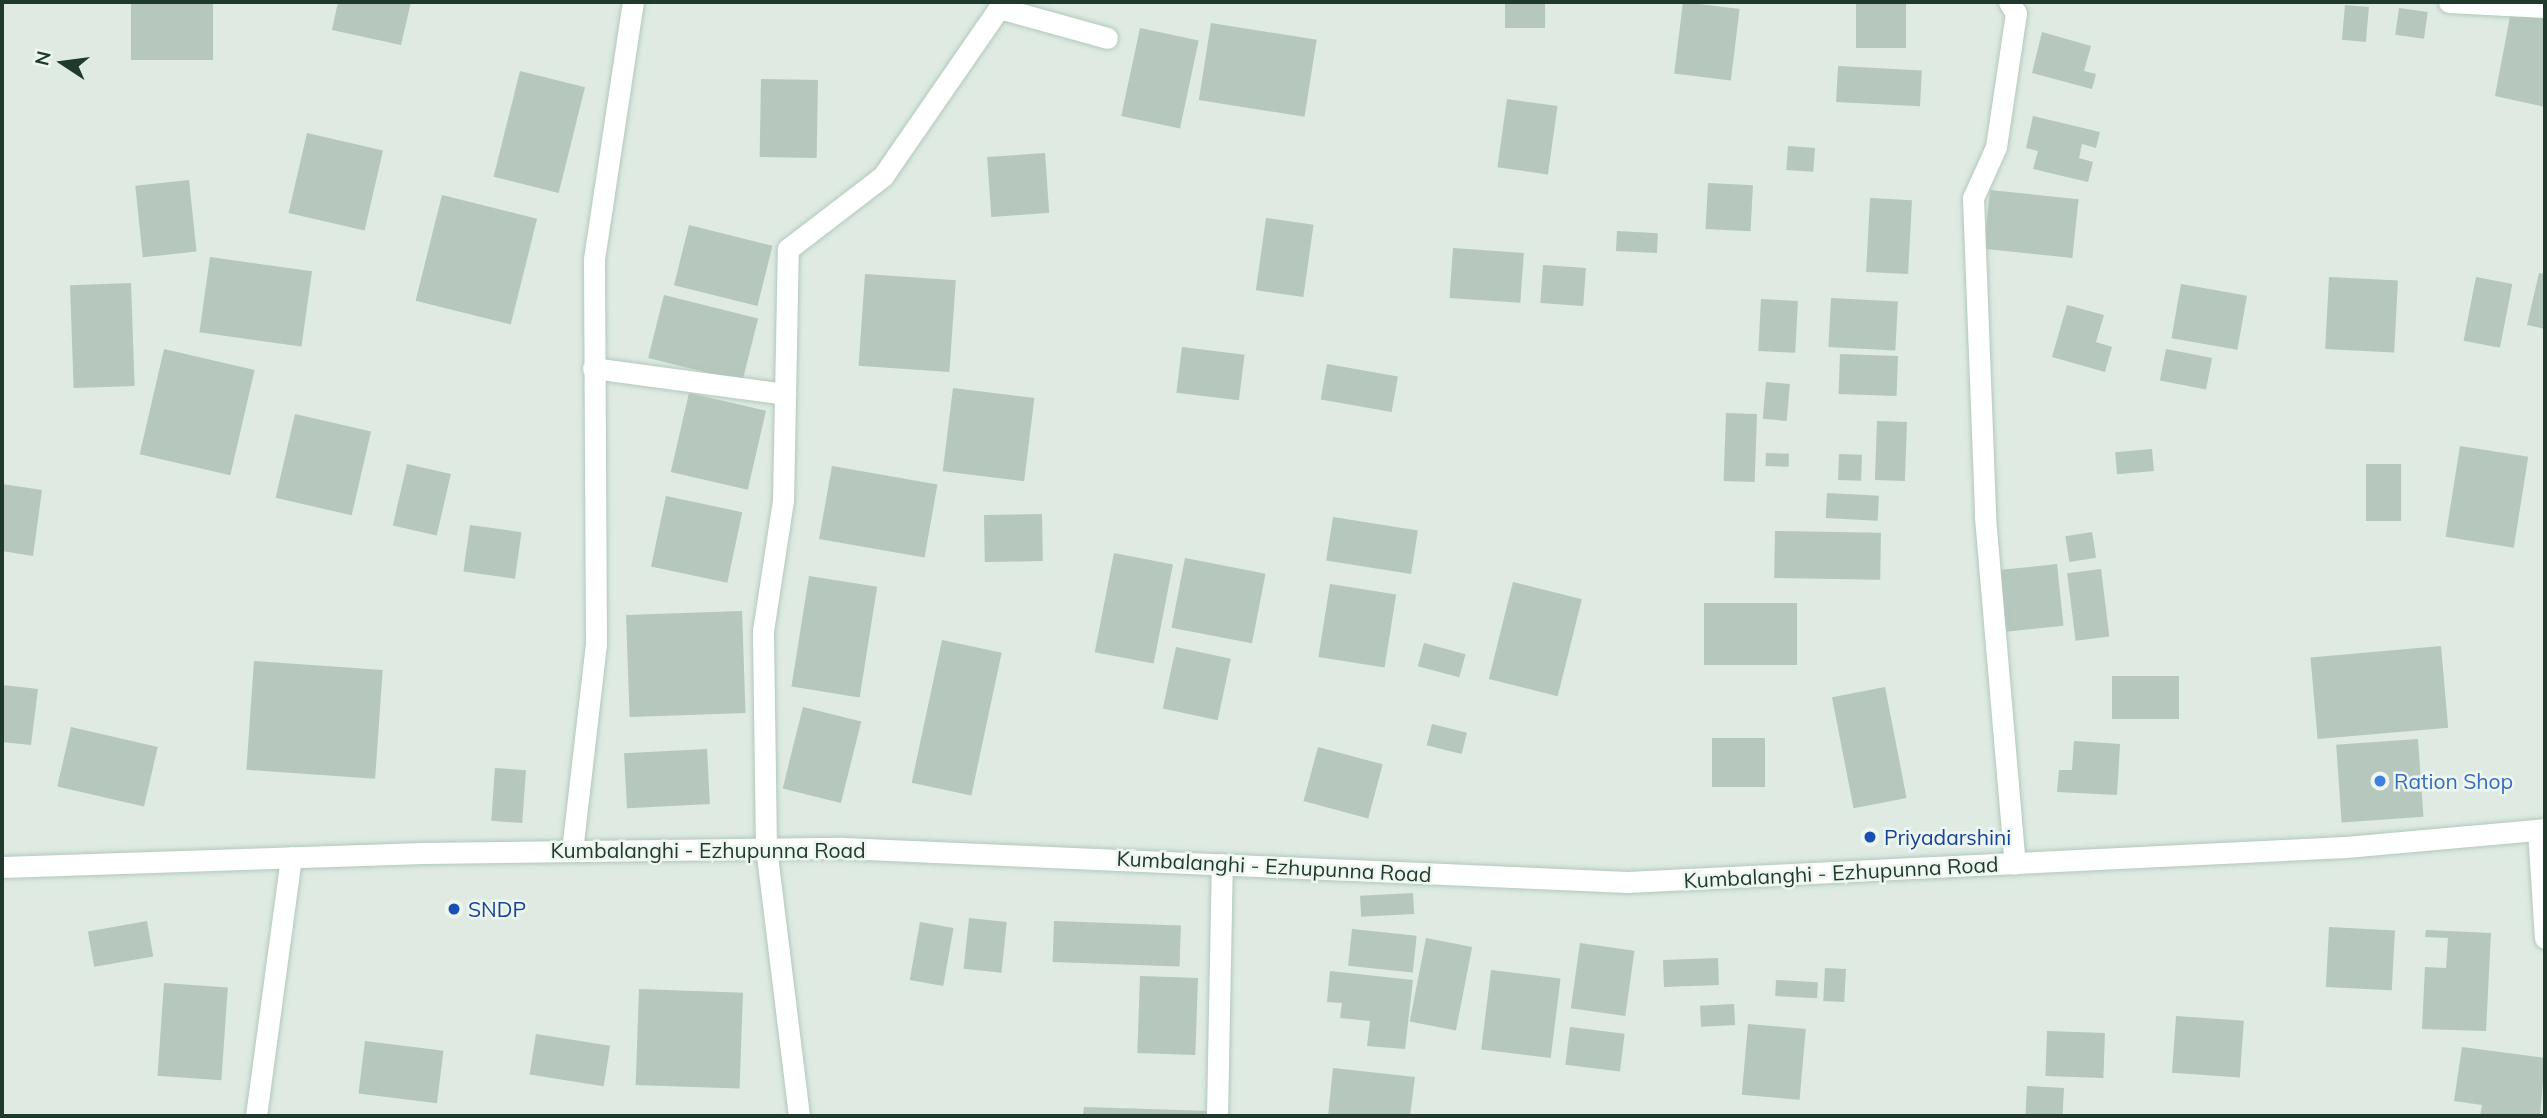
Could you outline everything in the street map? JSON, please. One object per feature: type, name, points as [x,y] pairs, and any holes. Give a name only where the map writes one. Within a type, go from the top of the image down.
[{"type":"street","points":[[572,851],[596,646],[593,259],[634,2]]},
{"type":"street","points":[[2009,2],[2016,13],[1996,147],[1973,198],[1985,517],[2015,863]]},
{"type":"street","points":[[2449,2],[2545,7]]},
{"type":"street","points":[[799,1116],[766,849],[763,631],[783,501],[788,249],[883,176],[999,8],[1107,38]]},
{"type":"street","points":[[593,368],[785,394]]},
{"type":"street","points":[[2542,830],[2545,938]]},
{"type":"street","name":"Kumbalanghi - Ezhupunna Road","points":[[2,867],[291,857],[843,848],[1627,882],[2345,847],[2542,830]]},
{"type":"street","points":[[256,1116],[291,857]]},
{"type":"street","points":[[1217,1116],[1222,864]]},
{"type":"building","points":[[131,2],[213,2],[213,60],[131,60]]},
{"type":"building","points":[[338,2],[411,2],[401,45],[332,30]]},
{"type":"building","points":[[1505,2],[1545,2],[1545,28],[1505,28]]},
{"type":"building","points":[[1683,2],[1740,9],[1731,80],[1674,73]]},
{"type":"building","points":[[1856,2],[1906,2],[1906,48],[1856,48]]},
{"type":"building","points":[[2345,5],[2369,7],[2366,42],[2342,40]]},
{"type":"building","points":[[2399,8],[2428,12],[2424,39],[2395,35]]},
{"type":"building","points":[[2511,11],[2545,17],[2545,107],[2495,96]]},
{"type":"building","points":[[1211,23],[1317,40],[1304,117],[1199,100]]},
{"type":"building","points":[[1140,28],[1199,40],[1180,129],[1121,116]]},
{"type":"building","points":[[2042,32],[2091,46],[2084,71],[2096,74],[2092,89],[2032,73]]},
{"type":"building","points":[[1838,66],[1922,70],[1920,106],[1836,102]]},
{"type":"building","points":[[520,71],[585,87],[559,193],[494,177]]},
{"type":"building","points":[[761,79],[818,80],[817,158],[760,157]]},
{"type":"building","points":[[1507,99],[1558,106],[1548,174],[1497,167]]},
{"type":"building","points":[[2033,116],[2100,132],[2096,148],[2082,144],[2079,158],[2093,162],[2088,182],[2033,169],[2038,151],[2026,148]]},
{"type":"building","points":[[307,133],[383,151],[365,230],[289,213]]},
{"type":"building","points":[[1788,146],[1815,148],[1813,172],[1786,170]]},
{"type":"building","points":[[1045,153],[1049,213],[991,217],[987,157]]},
{"type":"building","points":[[189,180],[197,252],[143,257],[135,186]]},
{"type":"building","points":[[1708,183],[1753,185],[1751,231],[1706,229]]},
{"type":"building","points":[[1990,190],[2079,199],[2072,258],[1984,249]]},
{"type":"building","points":[[442,195],[537,219],[511,324],[416,301]]},
{"type":"building","points":[[1870,198],[1912,200],[1908,274],[1866,272]]},
{"type":"building","points":[[1266,218],[1314,225],[1303,297],[1256,290]]},
{"type":"building","points":[[689,225],[772,246],[757,306],[674,285]]},
{"type":"building","points":[[1617,231],[1658,233],[1657,253],[1616,251]]},
{"type":"building","points":[[1453,248],[1524,253],[1520,303],[1450,298]]},
{"type":"building","points":[[210,257],[312,271],[301,347],[199,332]]},
{"type":"building","points":[[1543,265],[1586,268],[1583,306],[1540,303]]},
{"type":"building","points":[[2539,273],[2545,274],[2545,329],[2527,325]]},
{"type":"building","points":[[865,274],[956,280],[949,372],[859,366]]},
{"type":"building","points":[[2329,277],[2398,281],[2394,353],[2325,349]]},
{"type":"building","points":[[2476,277],[2512,284],[2500,348],[2464,341]]},
{"type":"building","points":[[131,283],[135,386],[74,388],[70,285]]},
{"type":"building","points":[[2181,284],[2247,296],[2237,350],[2171,338]]},
{"type":"building","points":[[664,295],[758,318],[742,382],[648,358]]},
{"type":"building","points":[[1831,298],[1898,302],[1895,350],[1828,347]]},
{"type":"building","points":[[1761,299],[1798,301],[1795,353],[1758,351]]},
{"type":"building","points":[[2067,305],[2104,315],[2096,342],[2112,347],[2105,372],[2052,357]]},
{"type":"building","points":[[1182,347],[1245,355],[1239,400],[1176,393]]},
{"type":"building","points":[[164,349],[255,370],[230,475],[140,454]]},
{"type":"building","points":[[2166,349],[2212,358],[2206,389],[2160,380]]},
{"type":"building","points":[[1840,354],[1898,356],[1897,396],[1839,394]]},
{"type":"building","points":[[1327,364],[1398,377],[1392,412],[1321,399]]},
{"type":"building","points":[[1766,382],[1790,384],[1787,421],[1763,419]]},
{"type":"building","points":[[953,388],[1034,398],[1024,481],[943,471]]},
{"type":"building","points":[[689,393],[766,411],[748,490],[671,472]]},
{"type":"building","points":[[1726,413],[1757,414],[1755,482],[1724,481]]},
{"type":"building","points":[[295,414],[371,432],[352,515],[276,498]]},
{"type":"building","points":[[1877,421],[1907,422],[1905,481],[1875,480]]},
{"type":"building","points":[[2460,446],[2528,457],[2514,548],[2446,537]]},
{"type":"building","points":[[2152,449],[2154,471],[2117,474],[2115,452]]},
{"type":"building","points":[[1766,453],[1789,454],[1789,467],[1766,466]]},
{"type":"building","points":[[1839,454],[1862,455],[1861,481],[1838,480]]},
{"type":"building","points":[[407,464],[451,474],[437,536],[393,525]]},
{"type":"building","points":[[2366,464],[2401,464],[2401,521],[2366,521]]},
{"type":"building","points":[[832,466],[937,485],[925,557],[819,539]]},
{"type":"building","points":[[2,484],[42,490],[33,556],[2,551]]},
{"type":"building","points":[[1827,493],[1879,496],[1878,521],[1826,518]]},
{"type":"building","points":[[666,496],[742,512],[727,583],[651,566]]},
{"type":"building","points":[[1042,514],[1043,561],[985,562],[984,515]]},
{"type":"building","points":[[1333,517],[1418,530],[1411,574],[1326,560]]},
{"type":"building","points":[[470,525],[521,532],[515,579],[463,572]]},
{"type":"building","points":[[1775,531],[1881,533],[1880,580],[1774,578]]},
{"type":"building","points":[[2092,532],[2096,558],[2069,562],[2065,536]]},
{"type":"building","points":[[1114,553],[1173,564],[1154,664],[1095,652]]},
{"type":"building","points":[[1185,558],[1265,574],[1252,643],[1171,628]]},
{"type":"building","points":[[2057,564],[2063,626],[2006,632],[1999,570]]},
{"type":"building","points":[[2101,569],[2109,636],[2076,641],[2067,573]]},
{"type":"building","points":[[809,576],[877,587],[860,697],[791,687]]},
{"type":"building","points":[[1513,582],[1582,599],[1558,696],[1489,679]]},
{"type":"building","points":[[1330,584],[1396,594],[1385,668],[1318,657]]},
{"type":"building","points":[[1704,603],[1797,603],[1797,665],[1704,665]]},
{"type":"building","points":[[742,611],[746,713],[630,717],[626,615]]},
{"type":"building","points":[[942,640],[1002,653],[971,795],[912,783]]},
{"type":"building","points":[[1424,643],[1466,654],[1459,677],[1418,666]]},
{"type":"building","points":[[2441,646],[2448,728],[2318,739],[2310,657]]},
{"type":"building","points":[[1176,647],[1231,659],[1218,720],[1163,709]]},
{"type":"building","points":[[254,661],[383,670],[375,779],[246,770]]},
{"type":"building","points":[[2112,676],[2179,676],[2179,719],[2112,719]]},
{"type":"building","points":[[2,685],[38,689],[31,745],[2,742]]},
{"type":"building","points":[[1885,687],[1907,798],[1854,808],[1832,697]]},
{"type":"building","points":[[803,707],[861,722],[841,803],[783,789]]},
{"type":"building","points":[[1432,724],[1467,733],[1462,754],[1427,745]]},
{"type":"building","points":[[71,727],[158,747],[144,806],[57,786]]},
{"type":"building","points":[[1712,738],[1765,738],[1765,787],[1712,787]]},
{"type":"building","name":"Ration Shop","points":[[2418,739],[2423,817],[2342,823],[2336,745]]},
{"type":"building","points":[[2074,741],[2120,744],[2117,795],[2057,792],[2059,770],[2072,770]]},
{"type":"building","points":[[1318,747],[1383,764],[1368,818],[1304,801]]},
{"type":"building","points":[[707,749],[710,804],[627,808],[624,753]]},
{"type":"building","points":[[495,768],[526,770],[522,823],[491,821]]},
{"type":"building","points":[[1413,893],[1414,914],[1361,917],[1360,896]]},
{"type":"building","points":[[969,918],[1007,922],[1001,973],[964,969]]},
{"type":"building","points":[[147,921],[153,956],[94,967],[88,931]]},
{"type":"building","points":[[1054,921],[1181,925],[1179,966],[1053,962]]},
{"type":"building","points":[[920,922],[953,928],[943,986],[910,980]]},
{"type":"building","points":[[2329,927],[2395,930],[2392,990],[2326,987]]},
{"type":"building","points":[[1352,929],[1417,936],[1413,973],[1348,966]]},
{"type":"building","points":[[2426,930],[2491,933],[2486,1031],[2422,1029],[2425,967],[2446,968],[2448,938],[2425,937]]},
{"type":"building","points":[[1426,938],[1472,947],[1456,1030],[1410,1021]]},
{"type":"building","points":[[1580,943],[1634,951],[1625,1016],[1571,1008]]},
{"type":"building","points":[[1718,958],[1719,985],[1664,987],[1663,960]]},
{"type":"building","points":[[1825,968],[1846,969],[1844,1002],[1823,1001]]},
{"type":"building","points":[[1491,970],[1560,979],[1551,1058],[1481,1049]]},
{"type":"building","points":[[1330,971],[1413,980],[1405,1049],[1367,1046],[1370,1021],[1340,1018],[1342,1003],[1327,1002]]},
{"type":"building","points":[[1140,976],[1198,978],[1195,1055],[1137,1053]]},
{"type":"building","points":[[1776,980],[1818,982],[1817,998],[1775,996]]},
{"type":"building","points":[[164,983],[228,987],[221,1080],[158,1076]]},
{"type":"building","points":[[639,989],[743,993],[740,1089],[636,1085]]},
{"type":"building","points":[[1734,1004],[1735,1025],[1701,1027],[1700,1006]]},
{"type":"building","points":[[2176,1016],[2244,1021],[2240,1078],[2172,1073]]},
{"type":"building","points":[[1748,1024],[1806,1029],[1800,1100],[1742,1095]]},
{"type":"building","points":[[1570,1027],[1625,1034],[1620,1071],[1565,1065]]},
{"type":"building","points":[[2047,1031],[2105,1033],[2103,1078],[2045,1076]]},
{"type":"building","points":[[536,1034],[610,1046],[604,1086],[530,1074]]},
{"type":"building","points":[[365,1041],[443,1051],[437,1103],[359,1094]]},
{"type":"building","points":[[2462,1047],[2545,1058],[2540,1116],[2480,1116],[2482,1105],[2454,1101]]},
{"type":"building","points":[[1333,1068],[1415,1077],[1410,1116],[1328,1116]]},
{"type":"building","points":[[2027,1086],[2064,1088],[2062,1116],[2025,1116]]},
{"type":"building","points":[[1084,1107],[1211,1111],[1210,1116],[1083,1116]]},
{"type":"place","name":"Ration Shop","points":[[2380,781]]},
{"type":"place","name":"Priyadarshini","points":[[1870,837]]},
{"type":"place","name":"SNDP","points":[[454,909]]}]
